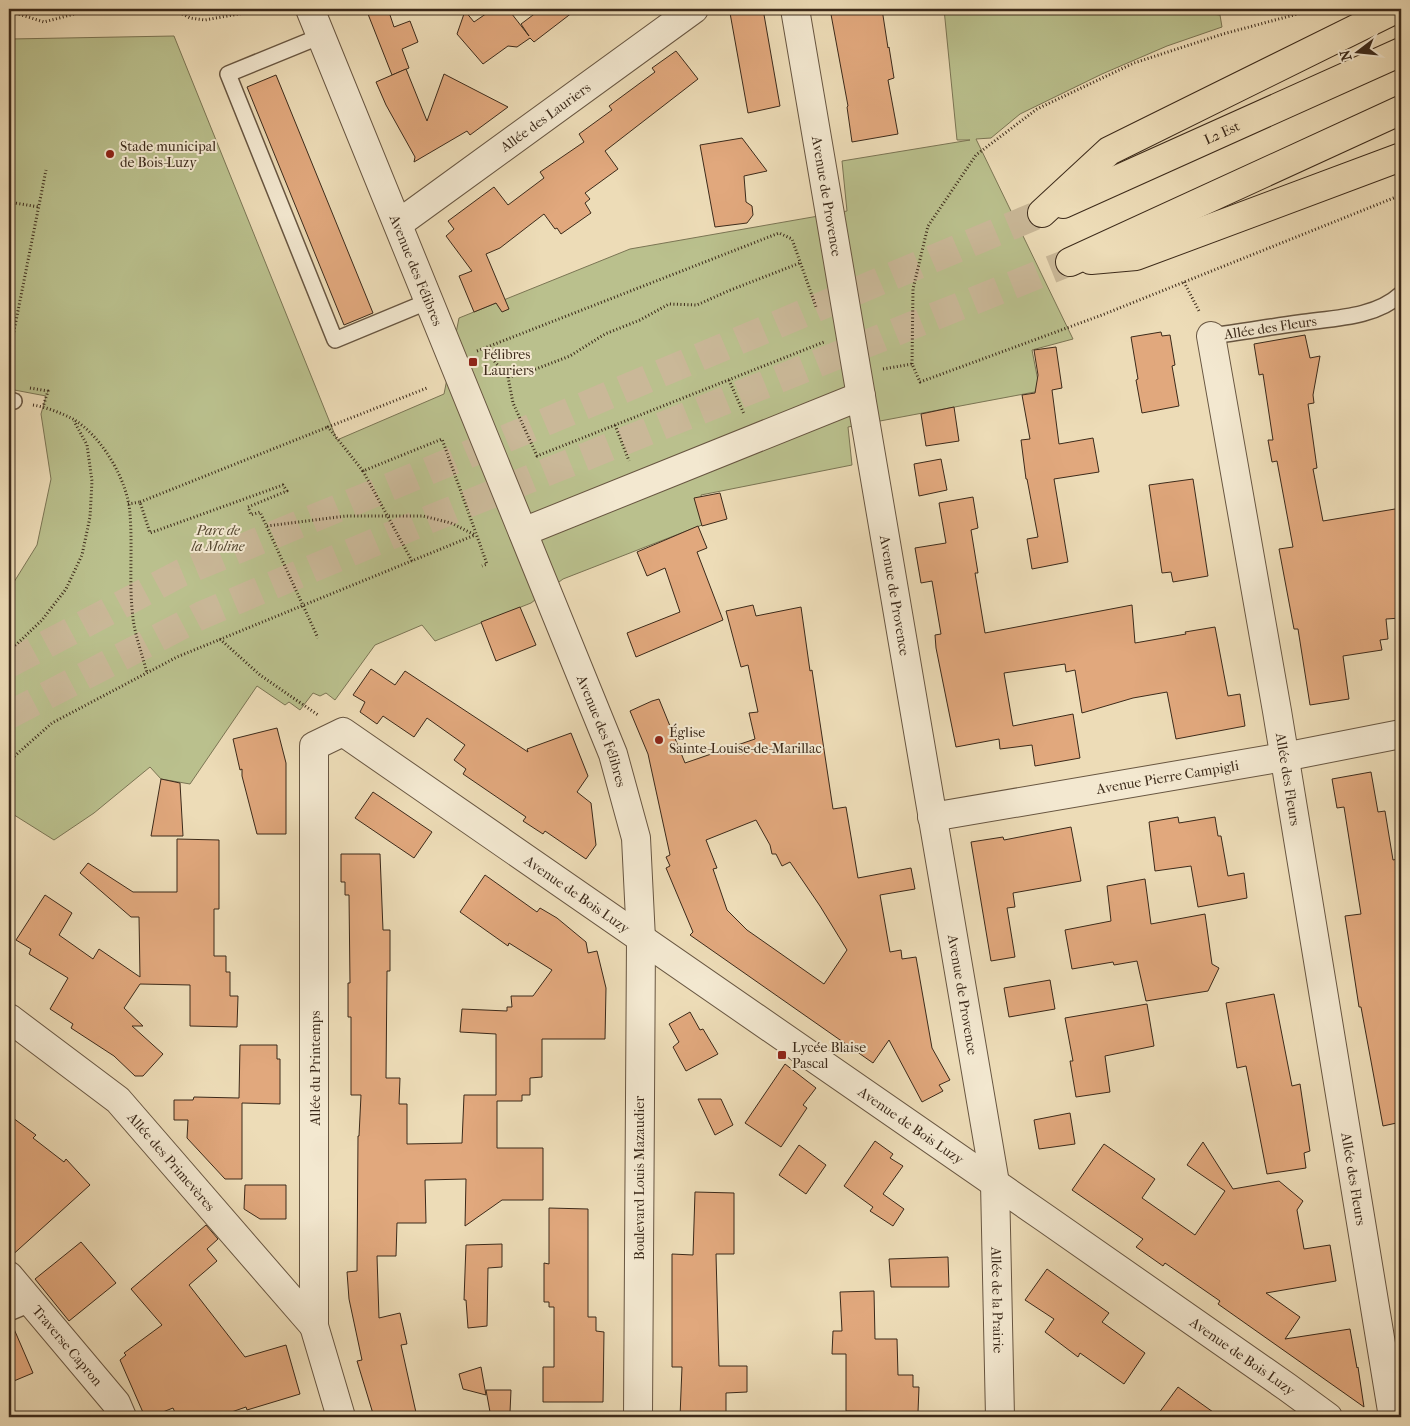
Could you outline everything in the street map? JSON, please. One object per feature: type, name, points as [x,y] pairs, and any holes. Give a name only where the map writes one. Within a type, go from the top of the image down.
[{"type":"highway","name":"L2 Est","points":[[1396,9],[1109,151],[1042,213],[1401,52]]},
{"type":"highway","points":[[1401,110],[1070,262],[1136,256],[1401,157]]},
{"type":"street","name":"Avenue des Félibres","points":[[310,9],[613,754],[636,838],[641,939]]},
{"type":"street","name":"Allée des Lauriers","points":[[398,224],[694,9]]},
{"type":"street","name":"Avenue de Provence","points":[[795,9],[994,1183]]},
{"type":"street","name":"Allée des Fleurs","points":[[1211,336],[1284,757],[1393,1417]]},
{"type":"street","points":[[523,532],[860,387]]},
{"type":"street","name":"Avenue de Bois Luzy","points":[[343,732],[1288,1387],[1328,1417]]},
{"type":"street","name":"Allée du Printemps","points":[[340,1417],[314,1326],[314,746],[343,732]]},
{"type":"street","name":"Avenue Pierre Campigli","points":[[932,817],[1284,757],[1401,734]]},
{"type":"street","name":"Boulevard Louis Mazaudier","points":[[638,1417],[641,939]]},
{"type":"street","name":"Allée des Primevères","points":[[9,1018],[118,1100],[314,1326]]},
{"type":"street","name":"Allée de la Prairie","points":[[994,1183],[1000,1417]]},
{"type":"street","name":"Traverse Capron","points":[[9,1276],[21,1308],[116,1402],[122,1417]]},
{"type":"lane","points":[[321,36],[228,74],[331,331],[335,340],[429,302]]},
{"type":"lane","name":"Allée des Fleurs","points":[[1211,336],[1353,315],[1377,309],[1394,301],[1401,294]]},
{"type":"path","points":[[9,12],[44,22],[93,9]]},
{"type":"path","points":[[173,9],[190,18],[205,20],[266,9]]},
{"type":"path","points":[[1316,9],[1223,34],[1134,63],[1037,109],[976,156],[928,226],[913,288],[912,364],[920,382],[1102,315],[1401,195]]},
{"type":"path","points":[[9,356],[46,170]]},
{"type":"path","points":[[9,202],[39,207]]},
{"type":"path","points":[[453,360],[779,233],[792,238],[819,315]]},
{"type":"path","points":[[508,377],[523,374],[570,356],[605,334],[640,320],[669,304],[697,305],[800,263]]},
{"type":"path","points":[[1184,282],[1211,336]]},
{"type":"path","points":[[482,348],[508,377],[513,403],[538,456],[850,332]]},
{"type":"path","points":[[860,387],[879,370],[912,364]]},
{"type":"path","points":[[729,380],[744,415]]},
{"type":"path","points":[[128,504],[140,502],[427,388]]},
{"type":"path","points":[[46,396],[43,407],[73,419],[92,434],[114,465],[125,488],[130,513],[134,624],[147,673]]},
{"type":"path","points":[[9,649],[17,644],[42,620],[66,588],[82,556],[90,517],[92,481],[87,445],[73,419]]},
{"type":"path","points":[[615,425],[630,461]]},
{"type":"path","points":[[328,427],[363,471],[412,561]]},
{"type":"path","points":[[363,471],[442,438],[487,564],[482,566]]},
{"type":"path","points":[[140,502],[150,533],[283,485],[287,491],[248,507],[251,515],[260,512],[318,638]]},
{"type":"path","points":[[267,526],[346,516],[423,516],[451,523],[476,535]]},
{"type":"path","points":[[9,761],[52,723],[177,657],[476,535]]},
{"type":"path","points":[[220,639],[260,675],[315,713]]},
{"type":"green space","name":"Parc de la Moline","points":[[944,9],[1168,9],[1220,15],[1222,27],[1167,46],[1102,74],[1020,114],[991,138],[976,139],[1073,339],[1032,350],[1040,391],[848,427],[852,465],[701,495],[707,523],[563,579],[531,603],[435,641],[422,625],[375,645],[335,700],[326,693],[320,696],[313,693],[300,710],[289,702],[285,705],[257,686],[190,784],[161,779],[150,767],[94,813],[54,840],[11,813],[9,815],[9,590],[37,545],[51,479],[41,414],[46,396],[9,389],[10,39],[174,36],[337,440],[444,394],[459,318],[630,249],[847,211],[842,161],[970,140],[957,140]]},
{"type":"building","points":[[366,9],[388,9],[394,27],[410,21],[418,42],[402,49],[409,68],[392,75]]},
{"type":"building","points":[[493,9],[508,9],[529,36],[521,24],[541,9],[577,9],[534,42],[530,38],[517,47],[508,46],[483,64],[457,34],[465,11],[474,22]]},
{"type":"building","points":[[763,9],[780,106],[748,113],[730,13]]},
{"type":"building","points":[[830,9],[882,9],[894,78],[888,80],[898,134],[852,142],[848,106]]},
{"type":"building","points":[[676,51],[698,79],[605,151],[618,169],[585,193],[590,199],[585,203],[591,213],[561,234],[544,214],[500,248],[486,254],[509,309],[502,312],[496,303],[474,312],[459,276],[472,271],[446,236],[454,229],[448,221],[494,187],[508,205],[544,178],[540,172],[584,142],[579,134],[612,110],[609,106],[655,72],[652,68]]},
{"type":"building","points":[[406,69],[427,121],[444,74],[508,107],[470,135],[467,131],[414,162],[415,157],[386,105],[376,82]]},
{"type":"building","points":[[276,75],[373,313],[344,325],[247,87]]},
{"type":"building","points":[[742,138],[767,171],[744,176],[746,202],[752,206],[753,215],[747,223],[715,227],[700,145]]},
{"type":"building","points":[[1161,332],[1162,336],[1170,335],[1175,365],[1172,366],[1179,406],[1142,413],[1131,337]]},
{"type":"building","points":[[1305,335],[1310,358],[1320,356],[1313,395],[1314,403],[1308,404],[1317,468],[1313,469],[1323,521],[1401,508],[1401,618],[1386,619],[1388,639],[1380,640],[1382,650],[1343,656],[1349,699],[1310,705],[1298,629],[1294,629],[1279,549],[1293,547],[1277,461],[1272,462],[1268,440],[1273,440],[1263,374],[1259,375],[1254,344]]},
{"type":"building","points":[[1056,347],[1062,388],[1052,390],[1059,444],[1093,438],[1099,472],[1054,479],[1068,562],[1032,569],[1027,539],[1038,537],[1026,479],[1021,440],[1030,439],[1022,395],[1035,393],[1038,375],[1034,350]]},
{"type":"building","points":[[954,407],[959,441],[926,446],[921,414]]},
{"type":"building","points":[[941,459],[947,490],[919,496],[914,464]]},
{"type":"building","points":[[1193,479],[1208,576],[1173,582],[1171,572],[1162,573],[1149,485]]},
{"type":"building","points":[[720,493],[727,519],[702,526],[694,498]]},
{"type":"building","points":[[973,497],[978,528],[971,530],[978,573],[975,573],[985,633],[1132,605],[1135,643],[1215,627],[1228,696],[1240,694],[1245,726],[1176,739],[1167,692],[1133,698],[1082,713],[1075,670],[1066,672],[1065,664],[1004,673],[1013,726],[1073,714],[1080,758],[1035,766],[1032,745],[1000,749],[999,739],[956,747],[936,648],[935,635],[941,634],[932,581],[921,583],[915,548],[946,543],[939,503]]},
{"type":"building","points":[[698,526],[707,548],[697,552],[723,620],[636,657],[627,633],[680,612],[665,568],[647,576],[637,552]]},
{"type":"building","points":[[753,605],[756,616],[801,607],[833,809],[846,807],[858,878],[911,868],[915,889],[880,895],[890,952],[901,950],[902,959],[916,957],[932,1048],[950,1080],[939,1085],[943,1091],[922,1102],[889,1040],[873,1063],[690,935],[693,932],[666,868],[670,866],[666,857],[670,855],[648,754],[630,711],[659,699],[685,763],[755,739],[749,713],[758,712],[748,665],[741,667],[726,611]],"holes":[[[756,820],[770,845],[772,854],[776,854],[782,866],[790,862],[847,950],[824,984],[747,930],[727,910],[713,869],[717,868],[706,840]]]},
{"type":"building","points":[[520,607],[536,645],[496,661],[481,622]]},
{"type":"building","points":[[371,669],[395,685],[405,671],[528,752],[527,749],[571,733],[588,776],[577,792],[591,803],[596,845],[586,859],[545,831],[543,834],[523,821],[526,817],[463,774],[466,769],[454,760],[465,745],[427,718],[414,737],[383,716],[377,724],[360,712],[365,702],[353,695]]},
{"type":"building","points":[[277,728],[286,763],[286,834],[257,834],[233,739]]},
{"type":"building","points":[[1371,772],[1378,812],[1385,811],[1393,860],[1401,858],[1401,1122],[1383,1126],[1361,1007],[1359,1007],[1345,916],[1361,914],[1344,807],[1337,808],[1332,779]]},
{"type":"building","points":[[161,779],[180,783],[183,836],[151,836]]},
{"type":"building","points":[[373,792],[432,832],[414,858],[355,818]]},
{"type":"building","points":[[1178,817],[1179,823],[1215,817],[1218,836],[1221,836],[1228,876],[1244,873],[1247,898],[1198,907],[1191,866],[1155,871],[1149,822]]},
{"type":"building","points":[[1071,827],[1081,881],[1013,893],[1015,907],[1007,908],[1015,957],[991,961],[971,842],[1003,837],[1004,840]]},
{"type":"building","points":[[177,839],[219,840],[219,909],[214,909],[214,956],[226,956],[226,972],[230,972],[230,996],[238,996],[237,1027],[190,1026],[190,985],[140,984],[124,1008],[143,1026],[132,1026],[163,1054],[143,1076],[135,1076],[114,1056],[71,1028],[73,1024],[50,1009],[68,978],[29,954],[31,949],[16,940],[45,895],[72,913],[59,935],[93,959],[99,949],[140,977],[139,917],[131,917],[80,873],[88,863],[133,892],[177,892]]},
{"type":"building","points":[[341,854],[380,854],[383,930],[390,930],[390,971],[387,971],[386,1078],[400,1078],[399,1104],[407,1104],[407,1144],[462,1143],[464,1095],[496,1095],[496,1034],[460,1032],[462,1009],[507,1011],[507,1007],[512,1007],[511,996],[533,996],[552,970],[509,943],[508,946],[460,912],[485,875],[537,912],[540,908],[557,918],[586,942],[588,953],[597,951],[606,988],[605,1039],[542,1039],[542,1077],[530,1078],[530,1095],[522,1095],[522,1101],[497,1101],[497,1148],[543,1148],[543,1200],[502,1200],[465,1226],[466,1179],[425,1180],[426,1223],[397,1223],[396,1256],[377,1256],[379,1318],[400,1313],[407,1344],[401,1345],[417,1417],[374,1417],[357,1361],[362,1360],[349,1299],[347,1272],[357,1271],[358,1136],[361,1095],[351,1095],[351,1017],[348,1017],[348,983],[350,983],[349,895],[345,895],[345,882],[341,882]]},
{"type":"building","points":[[1145,879],[1151,924],[1205,914],[1212,964],[1219,968],[1208,991],[1146,1001],[1137,961],[1114,965],[1113,962],[1072,969],[1065,930],[1111,921],[1107,886]]},
{"type":"building","points":[[1050,980],[1055,1009],[1009,1017],[1004,988]]},
{"type":"building","points":[[1274,994],[1292,1086],[1300,1084],[1310,1151],[1304,1153],[1306,1168],[1267,1174],[1246,1066],[1237,1068],[1226,1003]]},
{"type":"building","points":[[1147,1004],[1154,1046],[1105,1056],[1110,1092],[1076,1097],[1070,1061],[1073,1061],[1065,1018]]},
{"type":"building","points":[[690,1012],[700,1030],[703,1029],[718,1054],[686,1071],[673,1047],[679,1042],[669,1024]]},
{"type":"building","points":[[240,1045],[277,1045],[277,1059],[280,1059],[280,1104],[242,1103],[242,1179],[225,1179],[187,1138],[188,1120],[174,1120],[174,1100],[193,1100],[194,1097],[239,1098]]},
{"type":"building","points":[[785,1064],[816,1088],[803,1105],[807,1108],[781,1147],[745,1123]]},
{"type":"building","points":[[698,1099],[721,1099],[733,1125],[715,1135]]},
{"type":"building","points":[[1070,1113],[1075,1144],[1039,1149],[1034,1120]]},
{"type":"building","points":[[9,1115],[36,1135],[33,1138],[64,1162],[66,1159],[90,1185],[9,1258]]},
{"type":"building","points":[[875,1141],[893,1154],[890,1158],[903,1166],[883,1194],[904,1209],[893,1226],[870,1211],[873,1207],[844,1186]]},
{"type":"building","points":[[1203,1142],[1233,1189],[1279,1181],[1303,1201],[1297,1210],[1304,1249],[1330,1245],[1336,1281],[1266,1293],[1300,1317],[1285,1339],[1350,1329],[1364,1407],[1218,1304],[1220,1301],[1165,1263],[1163,1266],[1136,1247],[1143,1239],[1072,1190],[1104,1144],[1155,1179],[1142,1198],[1195,1235],[1225,1191],[1187,1165]]},
{"type":"building","points":[[799,1145],[826,1165],[806,1194],[779,1175]]},
{"type":"building","points":[[245,1185],[286,1185],[286,1219],[260,1219],[244,1209]]},
{"type":"building","points":[[695,1192],[734,1193],[734,1254],[716,1254],[719,1366],[747,1366],[747,1392],[726,1393],[726,1417],[680,1417],[682,1367],[672,1367],[672,1254],[693,1255]]},
{"type":"building","points":[[549,1208],[588,1209],[588,1317],[596,1317],[596,1331],[604,1332],[603,1402],[543,1402],[543,1367],[554,1367],[554,1307],[549,1307],[549,1302],[544,1302],[544,1263],[549,1264]]},
{"type":"building","points":[[206,1225],[218,1239],[207,1249],[217,1261],[189,1285],[245,1357],[286,1345],[300,1394],[247,1410],[246,1407],[217,1417],[177,1417],[173,1408],[150,1417],[145,1417],[120,1360],[126,1355],[124,1353],[162,1325],[131,1289]]},
{"type":"building","points":[[81,1242],[116,1283],[69,1321],[35,1279]]},
{"type":"building","points":[[502,1244],[502,1267],[488,1268],[487,1326],[468,1328],[466,1300],[464,1300],[466,1245]]},
{"type":"building","points":[[948,1257],[949,1287],[891,1287],[889,1259]]},
{"type":"building","points":[[1047,1269],[1109,1313],[1102,1322],[1145,1353],[1124,1384],[1080,1353],[1078,1357],[1045,1332],[1054,1319],[1025,1300]]},
{"type":"building","points":[[874,1291],[875,1339],[897,1339],[898,1375],[913,1375],[913,1387],[919,1387],[918,1412],[846,1411],[846,1354],[832,1354],[833,1331],[842,1331],[840,1292]]},
{"type":"building","points":[[9,1322],[11,1322],[33,1373],[9,1383]]},
{"type":"building","points":[[481,1367],[486,1395],[463,1389],[459,1374]]},
{"type":"building","points":[[1178,1387],[1220,1417],[1156,1417]]},
{"type":"building","points":[[486,1390],[511,1390],[510,1412],[490,1412]]},
{"type":"tunnel","points":[[9,664],[181,573],[1042,213]]},
{"type":"tunnel","points":[[9,715],[202,615],[430,519],[1070,262]]},
{"type":"place","name":"Stade municipal de Bois-Luzy","points":[[110,154]]},
{"type":"place","name":"Félibres Lauriers","points":[[473,362]]},
{"type":"place","name":"Église Sainte-Louise-de-Marillac","points":[[659,740]]},
{"type":"place","name":"Lycée Blaise Pascal","points":[[782,1055]]}]
